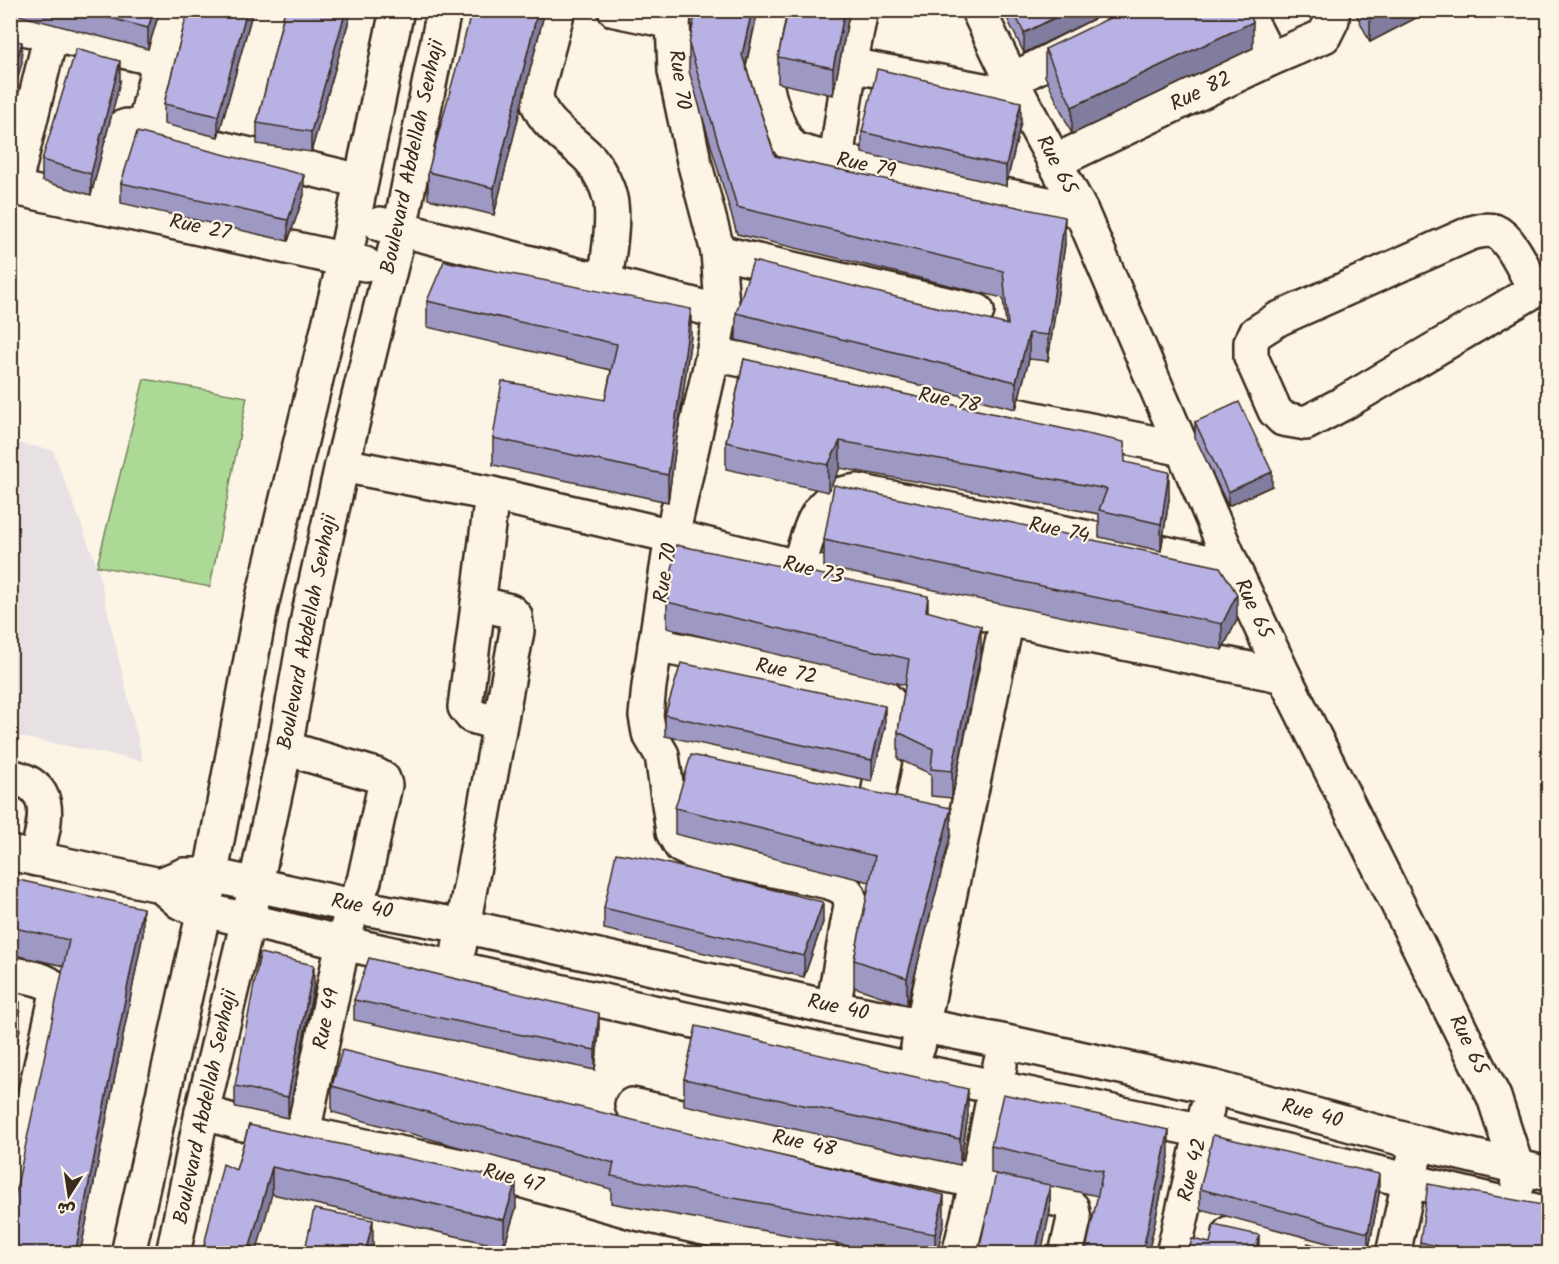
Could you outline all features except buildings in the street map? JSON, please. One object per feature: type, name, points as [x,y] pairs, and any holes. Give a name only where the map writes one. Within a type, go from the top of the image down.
[{"type":"street","points":[[144,129],[171,10]]},
{"type":"street","name":"Boulevard Abdellah Senhaji","points":[[128,1254],[204,910],[261,606],[345,259],[397,10]]},
{"type":"street","name":"Boulevard Abdellah Senhaji","points":[[174,1254],[202,1112],[248,920],[285,748],[309,613],[342,465],[400,229],[444,10]]},
{"type":"street","points":[[558,10],[536,93],[536,101],[551,122],[600,172],[610,198],[611,231],[605,282]]},
{"type":"street","points":[[615,10],[674,16]]},
{"type":"street","name":"Rue 79","points":[[770,10],[763,60],[769,95],[777,121],[786,140],[793,148],[836,160],[1081,211]]},
{"type":"street","points":[[836,160],[850,65],[861,10]]},
{"type":"street","name":"Rue 65","points":[[978,10],[1081,211],[1233,567],[1284,676],[1494,1097],[1534,1211]]},
{"type":"street","points":[[850,65],[1016,88],[1149,10]]},
{"type":"street","points":[[1245,10],[1270,59]]},
{"type":"street","name":"Rue 82","points":[[1054,162],[1270,59],[1324,36],[1332,20],[1332,10]]},
{"type":"street","name":"Rue 70","points":[[674,16],[675,71],[694,160],[718,252],[721,312],[672,536],[646,716],[649,733],[676,757],[673,832],[681,846],[698,854],[829,882],[844,888],[849,895],[851,905],[833,1008]]},
{"type":"street","points":[[10,26],[160,60]]},
{"type":"street","points":[[12,187],[51,34]]},
{"type":"street","points":[[101,207],[121,128],[127,126],[362,181]]},
{"type":"street","name":"Rue 27","points":[[12,187],[390,270]]},
{"type":"street","points":[[353,218],[721,312]]},
{"type":"street","points":[[1484,230],[1495,232],[1503,237],[1542,286],[1306,423],[1283,418],[1275,411],[1251,357],[1251,342],[1256,333],[1278,319],[1471,232],[1484,230]]},
{"type":"street","points":[[718,252],[977,311]]},
{"type":"street","name":"Rue 78","points":[[713,354],[1184,449]]},
{"type":"street","name":"Rue 73","points":[[342,465],[492,494],[1007,619],[1284,676]]},
{"type":"street","name":"Rue 74","points":[[798,567],[813,524],[822,509],[831,499],[856,490],[1233,567]]},
{"type":"street","points":[[454,968],[499,724],[472,716],[465,707],[492,494]]},
{"type":"street","points":[[914,1070],[1007,619]]},
{"type":"street","name":"Rue 72","points":[[655,645],[871,689],[887,699],[894,712],[893,724],[878,794]]},
{"type":"street","name":"Rue 49","points":[[285,748],[320,757],[383,779],[385,790],[367,870],[353,906],[343,943],[303,1133]]},
{"type":"street","points":[[10,776],[31,783],[43,798],[45,817],[23,856],[160,885]]},
{"type":"street","points":[[845,788],[967,815]]},
{"type":"street","name":"Rue 40","points":[[1534,1211],[1203,1131],[914,1070],[343,943],[204,910],[180,902],[160,885],[184,874],[211,875],[353,906],[463,926],[833,1008],[1006,1042],[1212,1087],[1418,1143],[1548,1174]]},
{"type":"street","points":[[10,973],[48,982],[57,993],[10,1206]]},
{"type":"street","points":[[959,1254],[1006,1042]]},
{"type":"street","name":"Rue 42","points":[[1173,1254],[1212,1087]]},
{"type":"street","name":"Rue 48","points":[[632,1105],[1064,1201],[1072,1208],[1074,1218],[1066,1254]]},
{"type":"street","name":"Rue 47","points":[[202,1112],[243,1124],[303,1133],[499,1174],[636,1213],[822,1254]]},
{"type":"street","points":[[1393,1254],[1418,1143]]},
{"type":"street","points":[[1230,1233],[1282,1249],[1325,1254]]},
{"type":"shaded area","points":[[11,442],[53,450],[97,566],[143,761],[11,735]]},
{"type":"green space","points":[[144,379],[247,397],[210,587],[97,566]]}]
